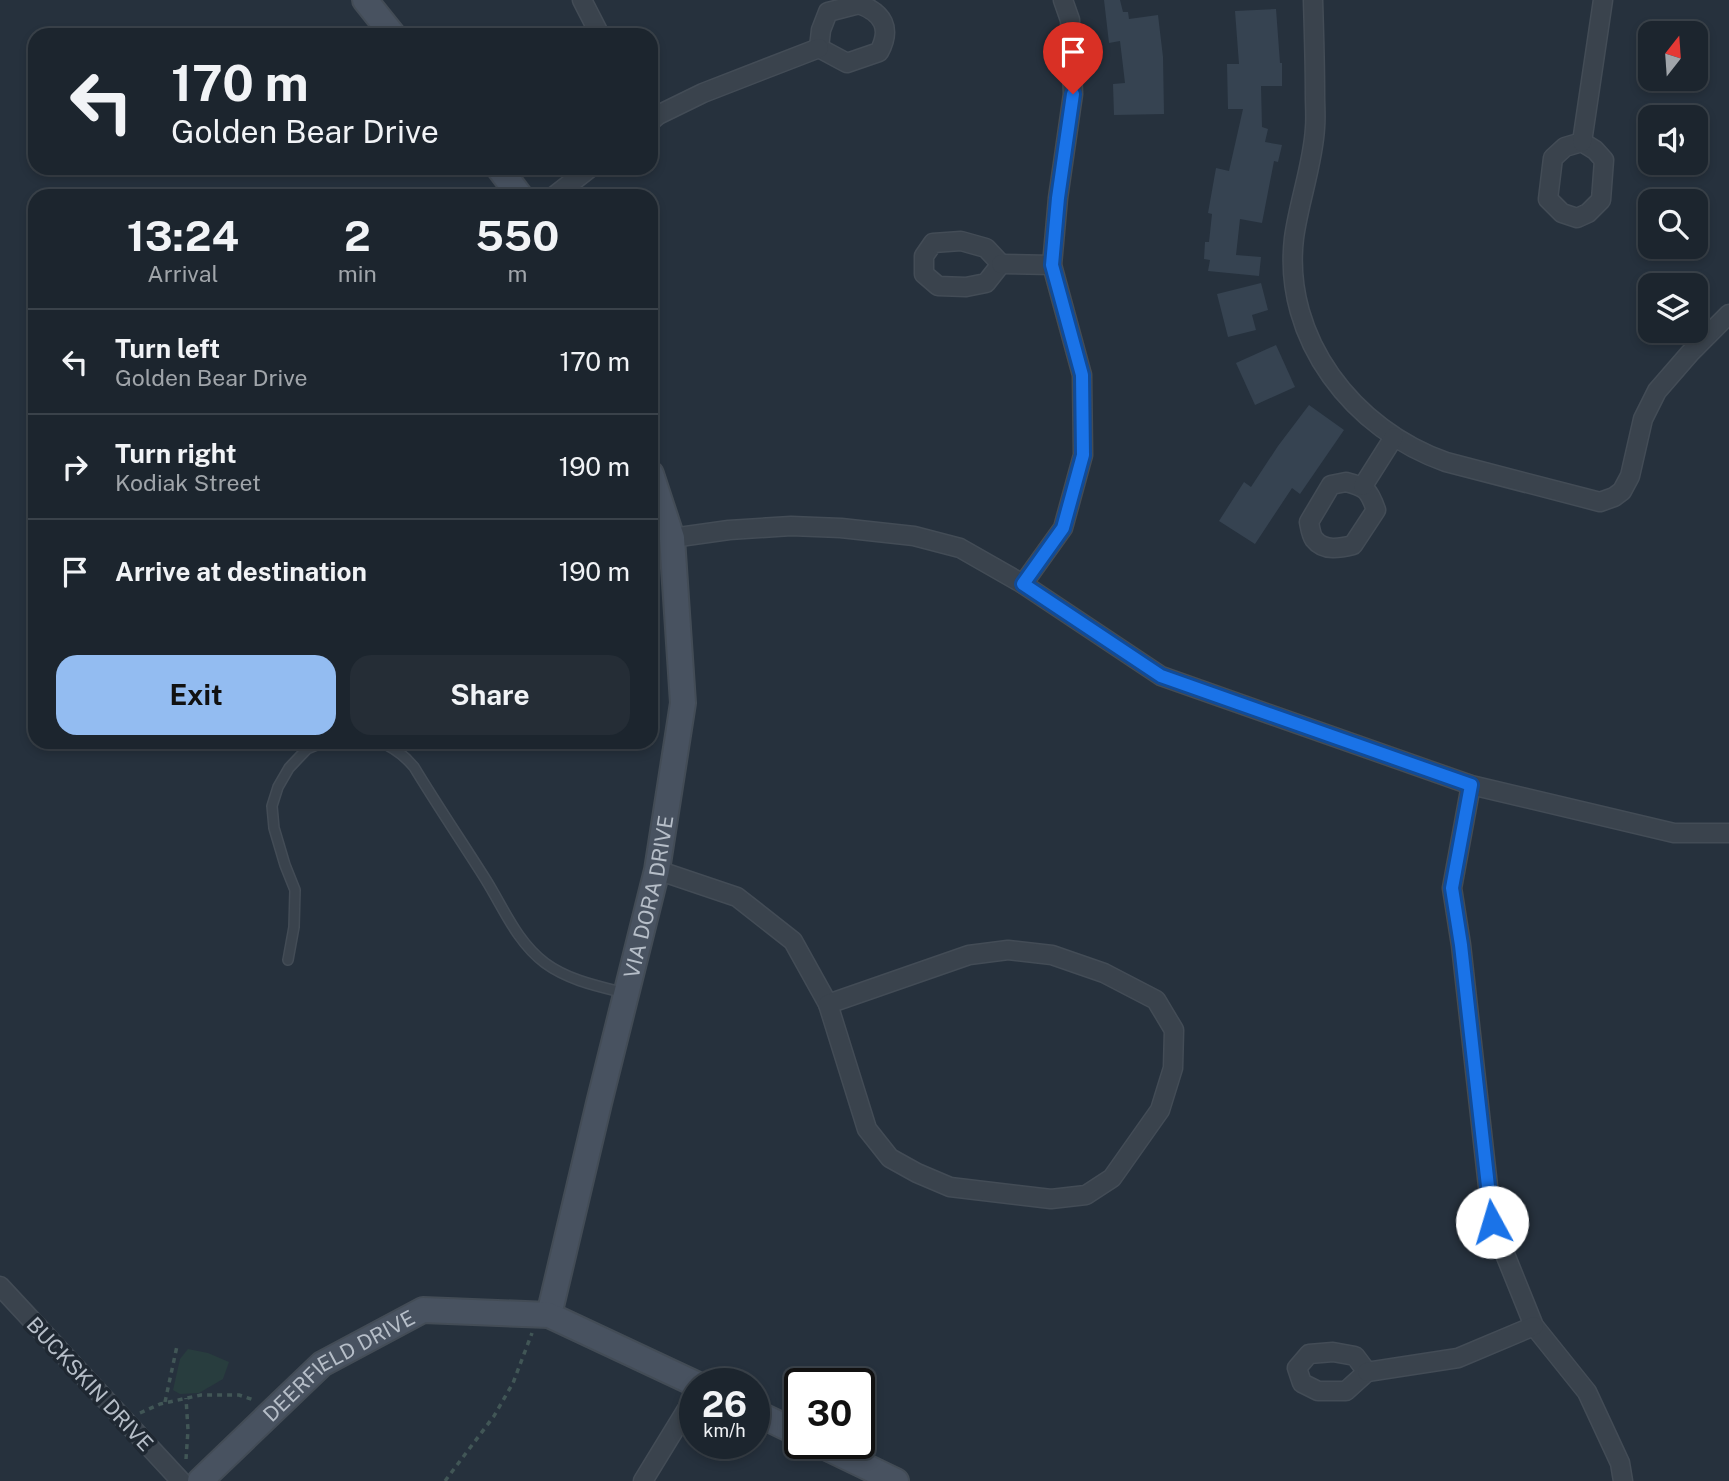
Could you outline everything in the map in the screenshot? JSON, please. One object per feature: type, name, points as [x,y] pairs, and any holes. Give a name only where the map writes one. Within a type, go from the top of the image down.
[{"type":"street","points":[[365,0],[387,28]]},
{"type":"street","points":[[582,0],[596,28]]},
{"type":"street","points":[[1023,584],[1063,528],[1083,455],[1082,375],[1052,265],[1058,198],[1073,94],[1070,20],[1063,0]]},
{"type":"street","points":[[1313,0],[1315,128],[1294,238],[1293,269],[1307,334],[1318,358],[1342,391],[1370,420],[1426,455],[1600,502],[1622,491],[1630,476],[1643,419],[1657,391],[1729,314]]},
{"type":"street","points":[[1582,142],[1603,0]]},
{"type":"street","points":[[658,112],[819,48]]},
{"type":"street","points":[[563,189],[581,175]]},
{"type":"street","points":[[1001,264],[1052,265]]},
{"type":"street","points":[[1363,486],[1394,437]]},
{"type":"street","name":"VIA DORA DRIVE","points":[[542,1315],[657,870],[683,703],[672,538],[658,495]]},
{"type":"street","points":[[672,538],[729,530],[791,526],[914,536],[960,548],[1023,584],[1161,676],[1471,785],[1674,833],[1729,834]]},
{"type":"street","points":[[1471,785],[1452,888],[1492,1222],[1534,1326],[1587,1392],[1620,1463],[1623,1481]]},
{"type":"street","points":[[657,870],[737,897],[793,941],[828,1004],[867,1129],[890,1158],[950,1187],[1051,1199],[1086,1195],[1112,1178],[1160,1110],[1173,1068],[1174,1030],[1156,1000],[1104,973],[1052,956],[1008,950],[969,955],[828,1004]]},
{"type":"street","name":"BUCKSKIN DRIVE","points":[[0,1286],[124,1420],[188,1477]]},
{"type":"street","name":"DEERFIELD DRIVE","points":[[188,1477],[276,1408],[322,1364],[422,1310],[542,1315],[679,1376]]},
{"type":"street","points":[[1367,1372],[1458,1358],[1534,1326]]},
{"type":"street","points":[[643,1481],[679,1422]]},
{"type":"street","points":[[850,1459],[896,1481]]},
{"type":"lane","points":[[288,960],[294,928],[295,890],[274,828],[272,806],[289,768],[306,749]]},
{"type":"lane","points":[[395,749],[414,767],[516,932],[534,953],[566,976],[626,993]]},
{"type":"path","points":[[445,1481],[494,1416],[513,1383],[542,1315]]},
{"type":"path","points":[[165,1403],[177,1346]]},
{"type":"path","points":[[124,1420],[165,1403],[201,1395],[239,1395],[276,1408]]},
{"type":"path","points":[[186,1398],[188,1477]]},
{"type":"green space","points":[[188,1349],[208,1353],[229,1362],[223,1379],[199,1393],[180,1394],[173,1390],[180,1359]]},
{"type":"building","points":[[1104,0],[1120,0],[1123,12],[1128,12],[1129,19],[1158,15],[1163,57],[1164,114],[1114,115],[1113,84],[1125,83],[1120,41],[1109,43]]},
{"type":"building","points":[[1276,9],[1282,86],[1261,86],[1262,127],[1268,129],[1265,142],[1282,145],[1278,162],[1274,161],[1262,223],[1240,219],[1236,255],[1261,257],[1259,276],[1208,271],[1210,260],[1204,259],[1205,242],[1209,242],[1212,214],[1208,213],[1216,168],[1229,171],[1243,109],[1228,109],[1227,64],[1239,64],[1235,11]]},
{"type":"building","points":[[1261,283],[1268,310],[1252,315],[1256,330],[1228,337],[1217,294]]},
{"type":"building","points":[[1276,345],[1295,387],[1255,405],[1236,363]]},
{"type":"building","points":[[1309,405],[1344,430],[1300,494],[1292,488],[1255,544],[1219,521],[1244,482],[1251,487]]},
{"type":"route","points":[[1073,94],[1058,198],[1052,265],[1082,375],[1083,455],[1063,528],[1023,584],[1161,676],[1471,785],[1452,888],[1461,945],[1492,1222]]}]
